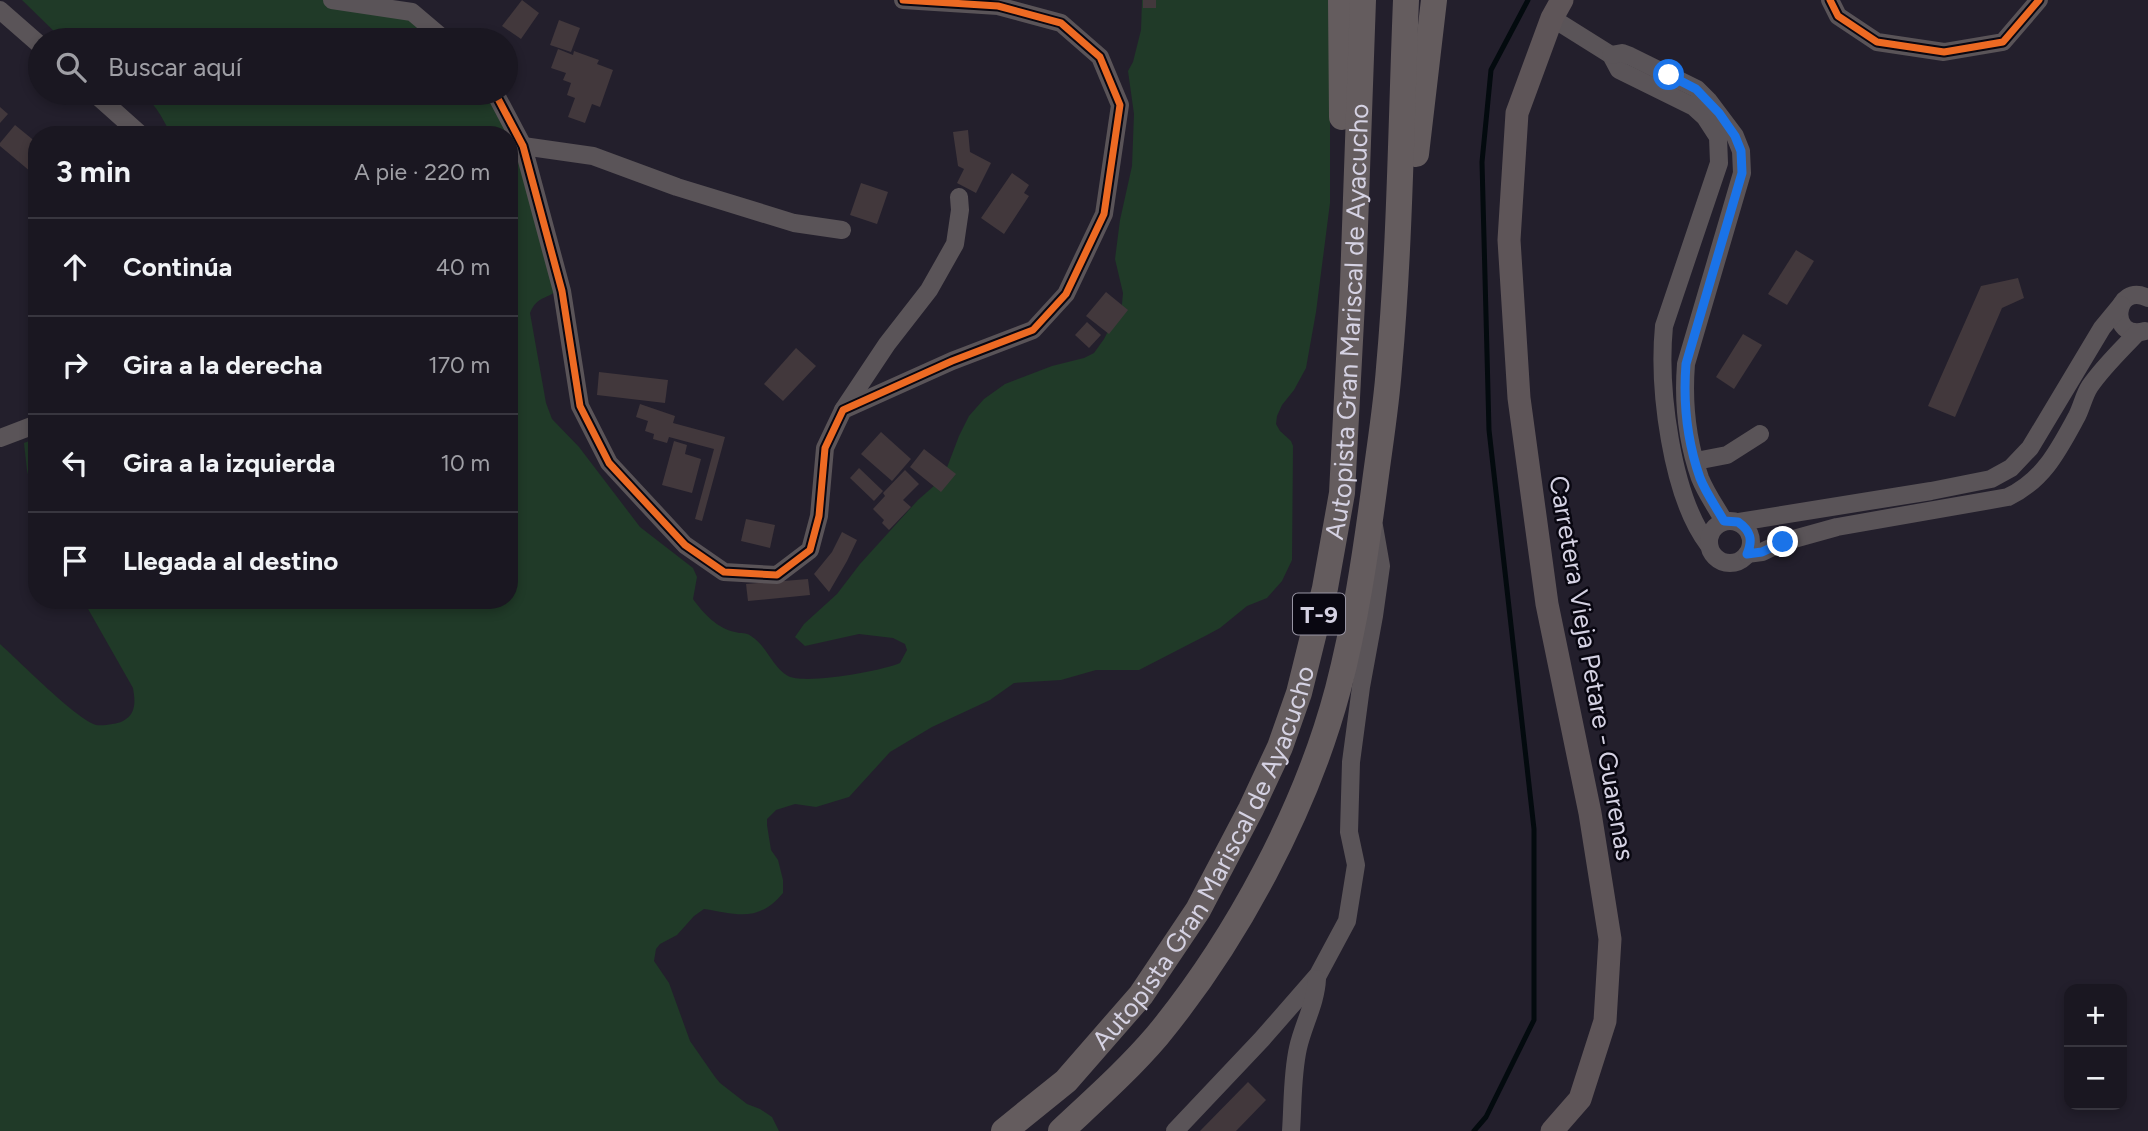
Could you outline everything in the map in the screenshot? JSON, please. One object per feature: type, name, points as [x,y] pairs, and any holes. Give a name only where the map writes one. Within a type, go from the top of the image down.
[{"type":"highway","points":[[1341,0],[1343,234],[1349,363]]},
{"type":"highway","name":"Autopista Gran Mariscal de Ayacucho","points":[[1004,1131],[1066,1081],[1140,995],[1198,910],[1280,747],[1299,693],[1319,614],[1342,493],[1363,0]]},
{"type":"highway","name":"Autopista Gran Mariscal de Ayacucho","points":[[1061,1131],[1110,1086],[1156,1036],[1205,970],[1249,901],[1286,828],[1318,752],[1338,690],[1359,590],[1389,370],[1406,0]]},
{"type":"highway","points":[[1389,370],[1403,336],[1413,181],[1434,0]]},
{"type":"main road","name":"Carretera Vieja Petare - Guarenas","points":[[1552,1131],[1580,1099],[1605,1021],[1610,939],[1590,813],[1547,604],[1520,398],[1509,240],[1517,113],[1557,9]]},
{"type":"street","points":[[332,0],[412,12],[431,28]]},
{"type":"street","points":[[843,411],[952,361],[1033,330],[1066,294],[1104,214],[1120,105],[1100,57],[1061,23],[998,6],[904,0]]},
{"type":"street","points":[[1830,0],[1838,16],[1877,42],[1944,52],[2003,42],[2039,0]]},
{"type":"street","points":[[1557,9],[1611,55],[1619,70],[1694,107],[1705,117],[1718,137],[1719,163],[1664,326],[1662,341],[1666,406],[1674,459],[1690,514],[1709,544]]},
{"type":"street","points":[[0,10],[28,34]]},
{"type":"street","points":[[1611,55],[1622,53],[1630,56],[1696,89],[1719,113],[1735,136],[1741,151],[1742,173],[1686,364],[1684,395],[1701,479],[1731,522],[1749,533],[1751,540],[1747,554]]},
{"type":"street","points":[[107,105],[131,126]]},
{"type":"street","points":[[501,105],[512,126]]},
{"type":"street","points":[[518,137],[523,146],[562,291],[580,406],[609,463],[685,545],[724,572],[777,575],[810,550],[819,516],[825,448],[843,411],[887,344],[929,290],[956,244],[959,197]]},
{"type":"street","points":[[523,146],[593,156],[677,187],[794,223],[842,230]]},
{"type":"street","points":[[2142,332],[2105,367],[2089,388],[2078,414],[2049,464],[2037,479],[2021,491],[2008,497],[1837,527],[1783,542],[1762,552],[1747,554],[1735,563],[1721,562],[1710,551],[1712,530],[1731,522],[1931,491],[1991,479],[2011,468],[2030,448],[2102,328],[2130,296],[2137,294],[2148,298]]},
{"type":"street","points":[[2121,305],[2118,311],[2121,324],[2131,332],[2142,332]]},
{"type":"street","points":[[0,438],[28,428]]},
{"type":"street","points":[[1696,461],[1727,455],[1760,434]]},
{"type":"street","points":[[1175,1131],[1318,975],[1347,921],[1356,865],[1349,832],[1351,762],[1381,566],[1371,513]]},
{"type":"street","points":[[1291,1131],[1291,1097],[1298,1048],[1317,990],[1318,975]]},
{"type":"green space","points":[[22,0],[330,0],[401,12],[430,28],[51,28]]},
{"type":"green space","points":[[1142,0],[1330,0],[1330,203],[1306,368],[1282,405],[1276,424],[1293,446],[1292,560],[1282,581],[1267,598],[1247,606],[1220,628],[1139,670],[1096,670],[1061,680],[1014,683],[990,700],[932,727],[890,752],[849,797],[816,807],[795,804],[776,810],[767,819],[771,850],[778,860],[783,880],[783,893],[774,903],[756,913],[737,914],[704,909],[677,935],[660,944],[656,949],[654,961],[669,983],[690,1041],[715,1077],[747,1104],[772,1117],[779,1131],[0,1131],[0,644],[75,712],[96,725],[106,725],[123,721],[131,715],[133,688],[88,609],[518,609],[518,152],[559,288],[536,303],[530,313],[546,403],[552,419],[579,447],[640,527],[693,568],[697,577],[693,599],[706,615],[723,628],[747,634],[757,640],[782,672],[797,678],[826,678],[900,663],[907,650],[905,644],[893,638],[859,634],[805,646],[795,637],[804,624],[837,594],[860,564],[918,500],[943,478],[969,416],[984,399],[1005,384],[1094,353],[1104,339],[1122,304],[1123,293],[1115,259],[1132,166],[1134,114],[1128,71],[1141,30]]},
{"type":"green space","points":[[153,105],[504,105],[510,126],[167,126]]},
{"type":"green space","points":[[28,441],[28,475],[27,470],[24,443]]},
{"type":"building","points":[[522,0],[539,13],[521,39],[518,37],[518,28],[502,26]]},
{"type":"building","points":[[1143,0],[1156,0],[1156,8],[1143,8]]},
{"type":"building","points":[[559,20],[580,28],[571,52],[550,45]]},
{"type":"building","points":[[558,49],[573,55],[574,51],[599,60],[597,64],[613,70],[600,107],[592,104],[585,123],[568,117],[575,98],[567,95],[571,83],[563,80],[566,73],[551,68]]},
{"type":"building","points":[[0,107],[8,114],[0,123]]},
{"type":"building","points":[[15,125],[28,136],[28,169],[0,146]]},
{"type":"building","points":[[968,130],[970,152],[991,163],[976,193],[957,183],[964,169],[958,166],[953,132]]},
{"type":"building","points":[[1012,173],[1029,185],[1024,193],[1029,196],[1004,234],[981,218]]},
{"type":"building","points":[[861,183],[888,192],[877,224],[850,215]]},
{"type":"building","points":[[1796,250],[1814,261],[1787,305],[1768,294]]},
{"type":"building","points":[[2018,278],[2024,298],[2002,308],[1955,417],[1928,406],[1981,286]]},
{"type":"building","points":[[1106,292],[1128,310],[1109,334],[1086,316]]},
{"type":"building","points":[[1087,322],[1101,335],[1089,348],[1075,335]]},
{"type":"building","points":[[1743,334],[1762,345],[1734,389],[1716,377]]},
{"type":"building","points":[[796,348],[816,366],[783,401],[764,384]]},
{"type":"building","points":[[599,372],[668,380],[665,403],[597,395]]},
{"type":"building","points":[[640,404],[675,416],[673,423],[725,437],[702,521],[695,519],[714,449],[669,437],[667,443],[653,439],[654,434],[645,431],[648,421],[636,417]]},
{"type":"building","points":[[881,432],[911,459],[892,481],[861,454]]},
{"type":"building","points":[[674,441],[687,445],[685,454],[701,459],[692,493],[662,485]]},
{"type":"building","points":[[924,449],[956,474],[941,492],[910,467]]},
{"type":"building","points":[[859,468],[883,491],[874,501],[850,478]]},
{"type":"building","points":[[905,470],[919,484],[903,500],[911,507],[889,530],[873,509],[885,496],[883,493]]},
{"type":"building","points":[[746,519],[775,525],[770,548],[741,541]]},
{"type":"building","points":[[842,532],[857,540],[829,592],[814,574],[832,552]]},
{"type":"building","points":[[808,579],[810,595],[748,601],[746,584]]},
{"type":"building","points":[[1248,1082],[1266,1100],[1236,1131],[1200,1131]]},
{"type":"waterway","points":[[1474,1131],[1486,1117],[1534,1020],[1534,829],[1489,430],[1482,162],[1491,70],[1528,0]]},
{"type":"cycle path","points":[[518,137],[523,146],[562,291],[580,406],[609,463],[685,545],[724,572],[777,575],[810,550],[819,516],[825,448],[843,410],[952,361],[1033,330],[1066,294],[1104,214],[1120,105],[1100,57],[1061,23],[998,6],[903,0]]},
{"type":"cycle path","points":[[1830,0],[1838,16],[1877,42],[1944,52],[2003,42],[2039,0]]},
{"type":"cycle path","points":[[501,105],[512,126]]},
{"type":"route","points":[[1669,75],[1696,89],[1709,100],[1735,136],[1741,151],[1742,173],[1686,364],[1684,395],[1691,446],[1701,479],[1724,521],[1738,522],[1749,533],[1751,540],[1747,554],[1762,552],[1783,542]]}]
